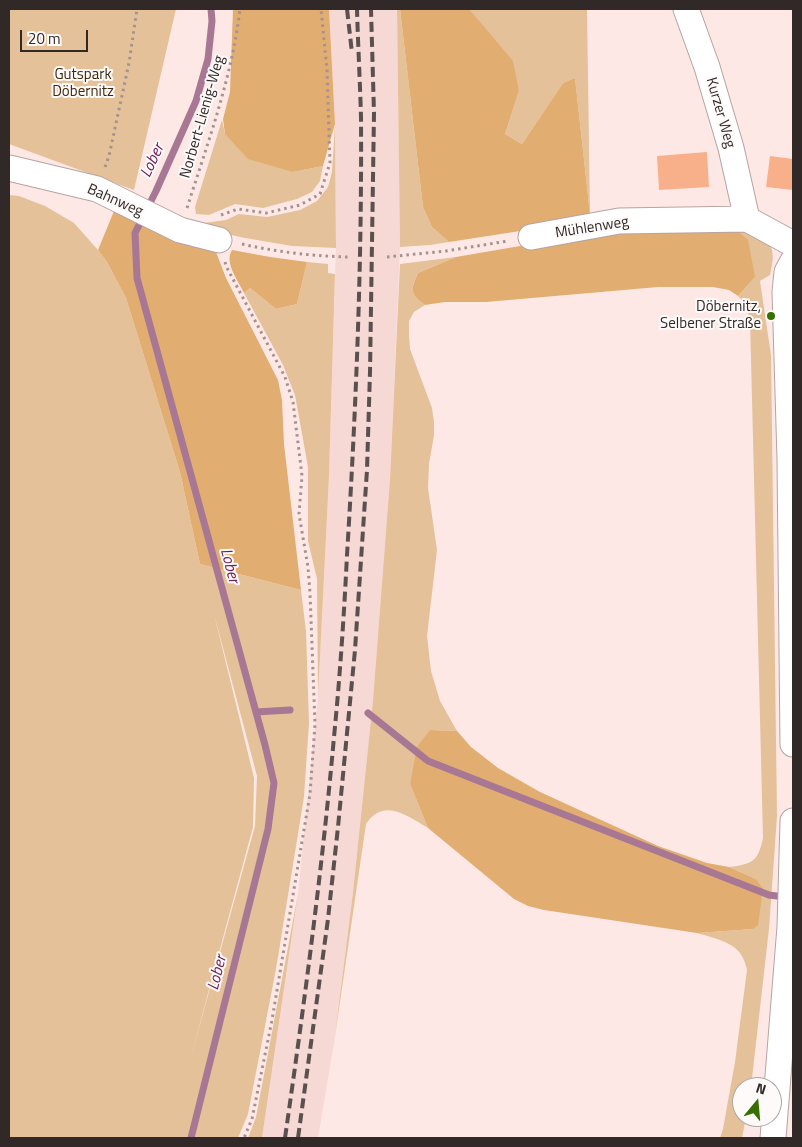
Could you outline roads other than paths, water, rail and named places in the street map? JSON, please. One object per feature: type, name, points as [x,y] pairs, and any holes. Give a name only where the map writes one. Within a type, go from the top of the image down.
[{"type":"street","name":"Kurzer Weg","points":[[686,9],[726,130],[747,219]]},
{"type":"street","name":"Bahnweg","points":[[9,168],[97,190],[176,228],[217,229]]},
{"type":"street","name":"Mühlenweg","points":[[531,237],[619,221],[747,219],[793,244]]},
{"type":"street","points":[[793,261],[787,272],[785,292],[790,450],[793,744]]},
{"type":"street","points":[[772,1138],[790,927],[793,821]]},
{"type":"waterway","name":"Lober","points":[[191,1138],[268,829],[274,783],[137,278],[135,233],[196,101],[208,59],[212,21],[211,9]]},
{"type":"waterway","points":[[256,712],[290,710]]},
{"type":"waterway","points":[[368,713],[428,761],[769,895],[785,897]]},
{"type":"railway","points":[[347,9],[352,53]]},
{"type":"railway","points":[[285,1138],[306,988],[324,837],[343,623],[358,336],[361,117],[357,9]]},
{"type":"railway","points":[[298,1138],[328,919],[338,827],[355,650],[367,470],[374,113],[371,9]]},
{"type":"place","name":"Döbernitz, Selbener Straße","points":[[771,316]]},
{"type":"park label","name":"Gutspark Döbernitz","points":[[83,84]]}]
